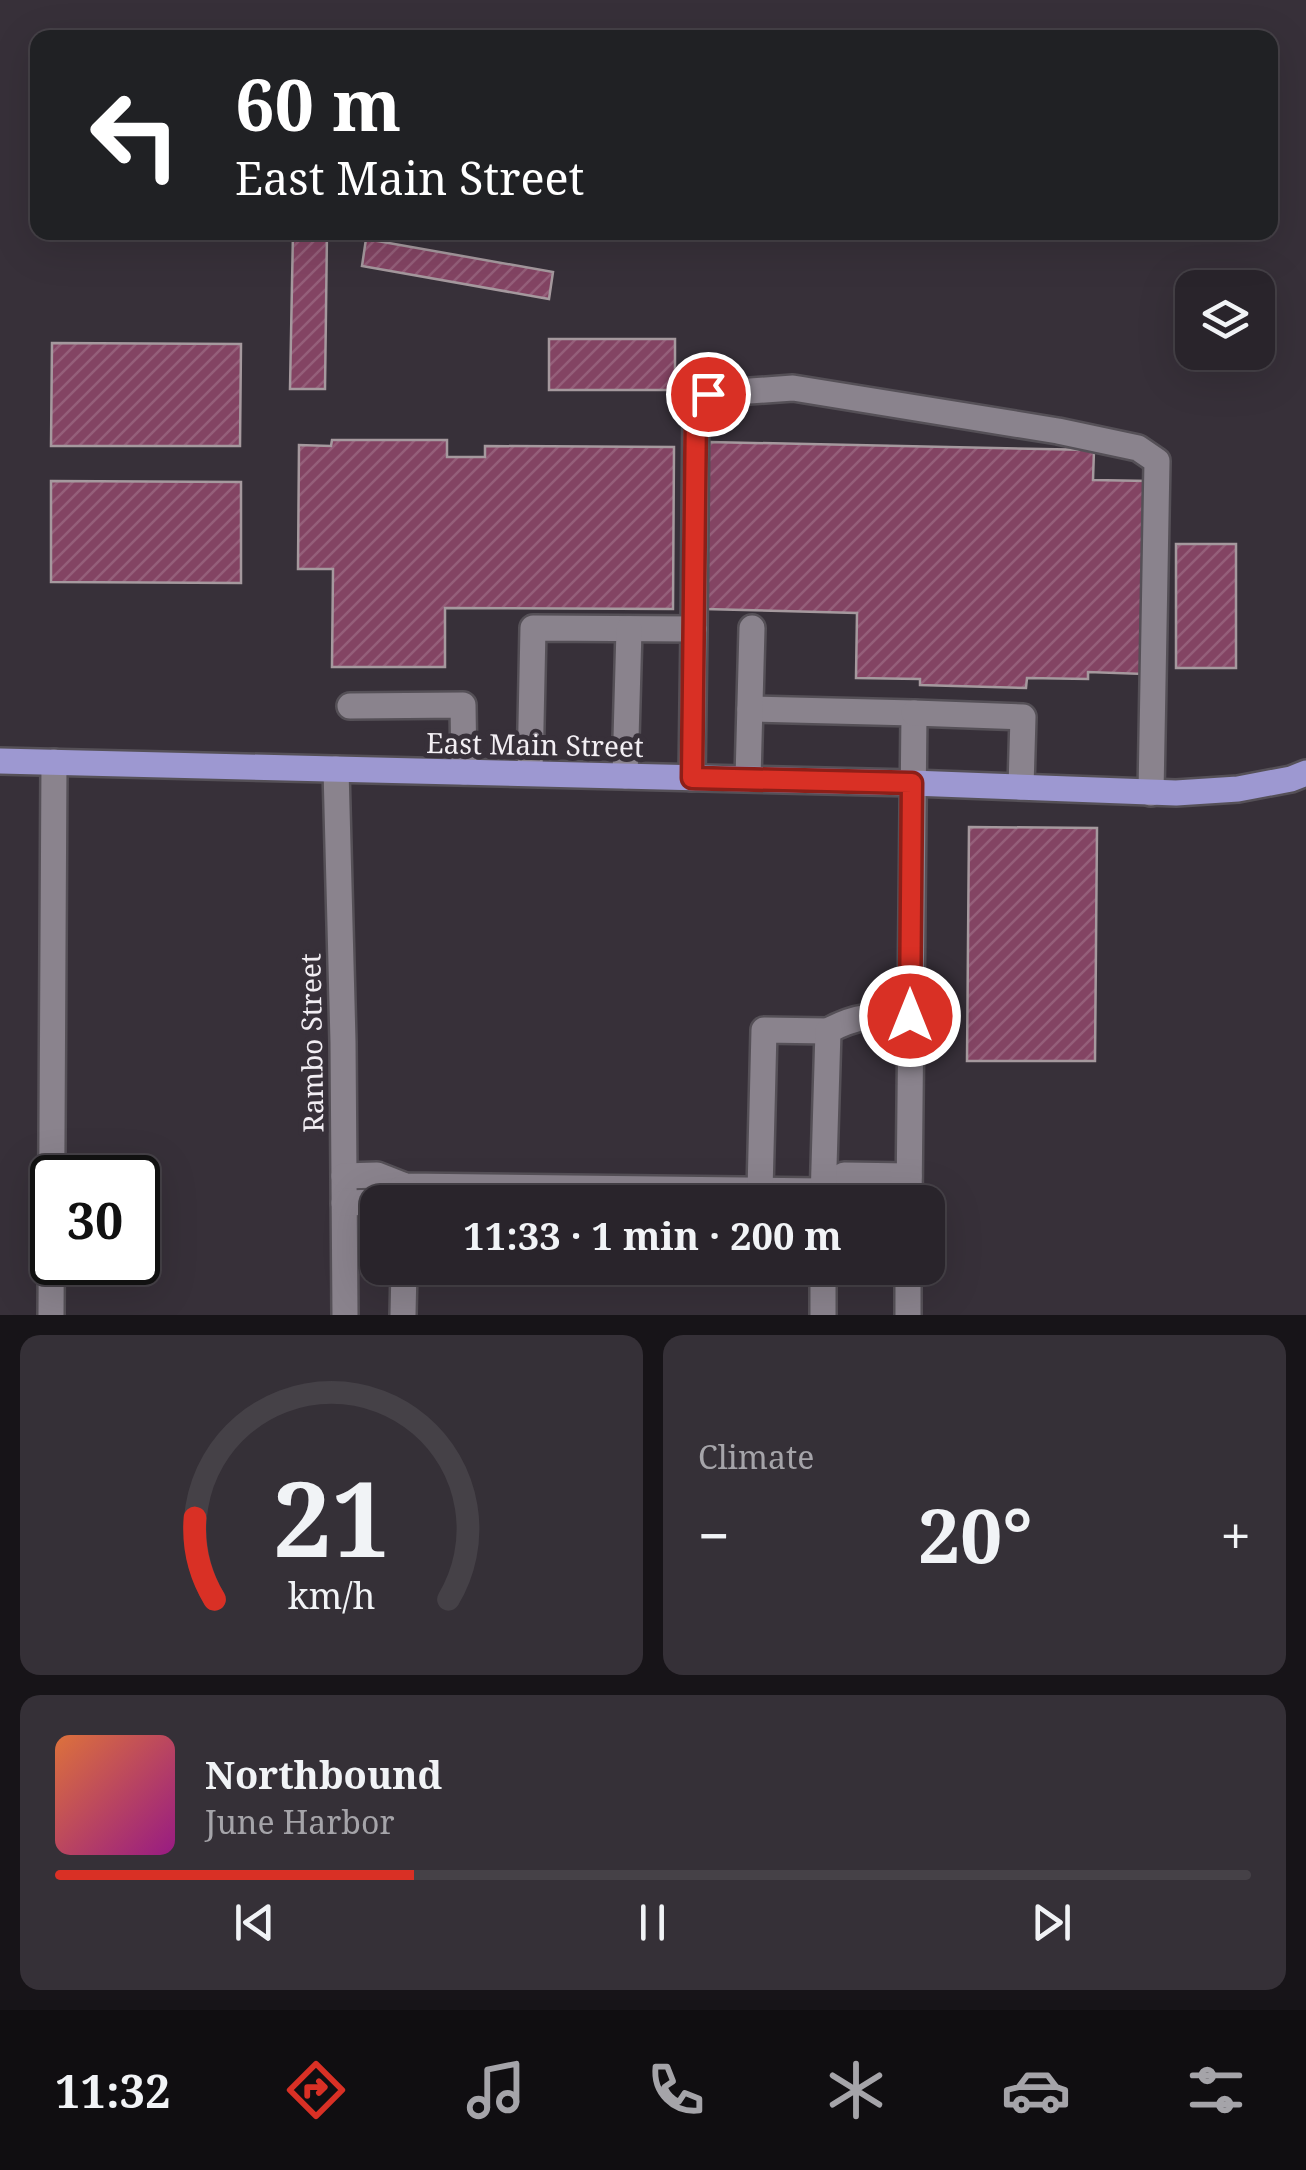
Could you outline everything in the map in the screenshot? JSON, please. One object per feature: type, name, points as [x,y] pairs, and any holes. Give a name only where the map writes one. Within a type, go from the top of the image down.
[{"type":"main road","name":"East Main Street","points":[[0,761],[912,783],[1176,794],[1238,789],[1306,774]]},
{"type":"street","points":[[692,778],[696,408],[708,394],[793,388],[1058,431],[1138,448],[1157,461],[1150,792]]},
{"type":"street","points":[[530,774],[532,628],[694,629]]},
{"type":"street","points":[[748,779],[752,628]]},
{"type":"street","points":[[625,776],[628,629]]},
{"type":"street","points":[[350,706],[463,705],[464,772]]},
{"type":"street","points":[[750,710],[1023,717],[1021,787]]},
{"type":"street","points":[[909,1185],[914,713]]},
{"type":"street","points":[[51,1315],[54,762]]},
{"type":"street","name":"Rambo Street","points":[[336,769],[346,1315]]},
{"type":"street","points":[[760,1185],[764,1030],[828,1031],[866,1016],[910,1016]]},
{"type":"street","points":[[828,1031],[829,1185]]},
{"type":"street","points":[[344,1176],[377,1175],[391,1185]]},
{"type":"street","points":[[838,1185],[844,1175],[909,1176]]},
{"type":"street","points":[[344,1204],[360,1203]]},
{"type":"street","points":[[404,1285],[404,1315]]},
{"type":"street","points":[[823,1285],[823,1315]]},
{"type":"street","points":[[908,1285],[908,1315]]},
{"type":"building","points":[[293,240],[327,240],[325,389],[290,389]]},
{"type":"building","points":[[366,240],[372,240],[553,272],[549,299],[362,266]]},
{"type":"building","points":[[549,339],[675,339],[675,390],[549,390]]},
{"type":"building","points":[[52,343],[241,344],[240,446],[51,446]]},
{"type":"building","points":[[332,440],[447,440],[447,457],[485,457],[485,446],[674,447],[673,609],[445,608],[445,667],[332,667],[333,569],[298,569],[299,445],[331,446]]},
{"type":"building","points":[[709,442],[1094,450],[1093,480],[1149,481],[1144,674],[1088,672],[1088,679],[1027,678],[1026,688],[920,685],[920,679],[856,678],[857,613],[705,609]]},
{"type":"building","points":[[51,481],[241,482],[241,583],[51,582]]},
{"type":"building","points":[[1176,544],[1236,544],[1236,668],[1176,668]]},
{"type":"building","points":[[969,827],[1097,828],[1095,1061],[967,1061]]},
{"type":"route","points":[[708,394],[696,408],[692,778],[912,783],[910,1016]]}]
